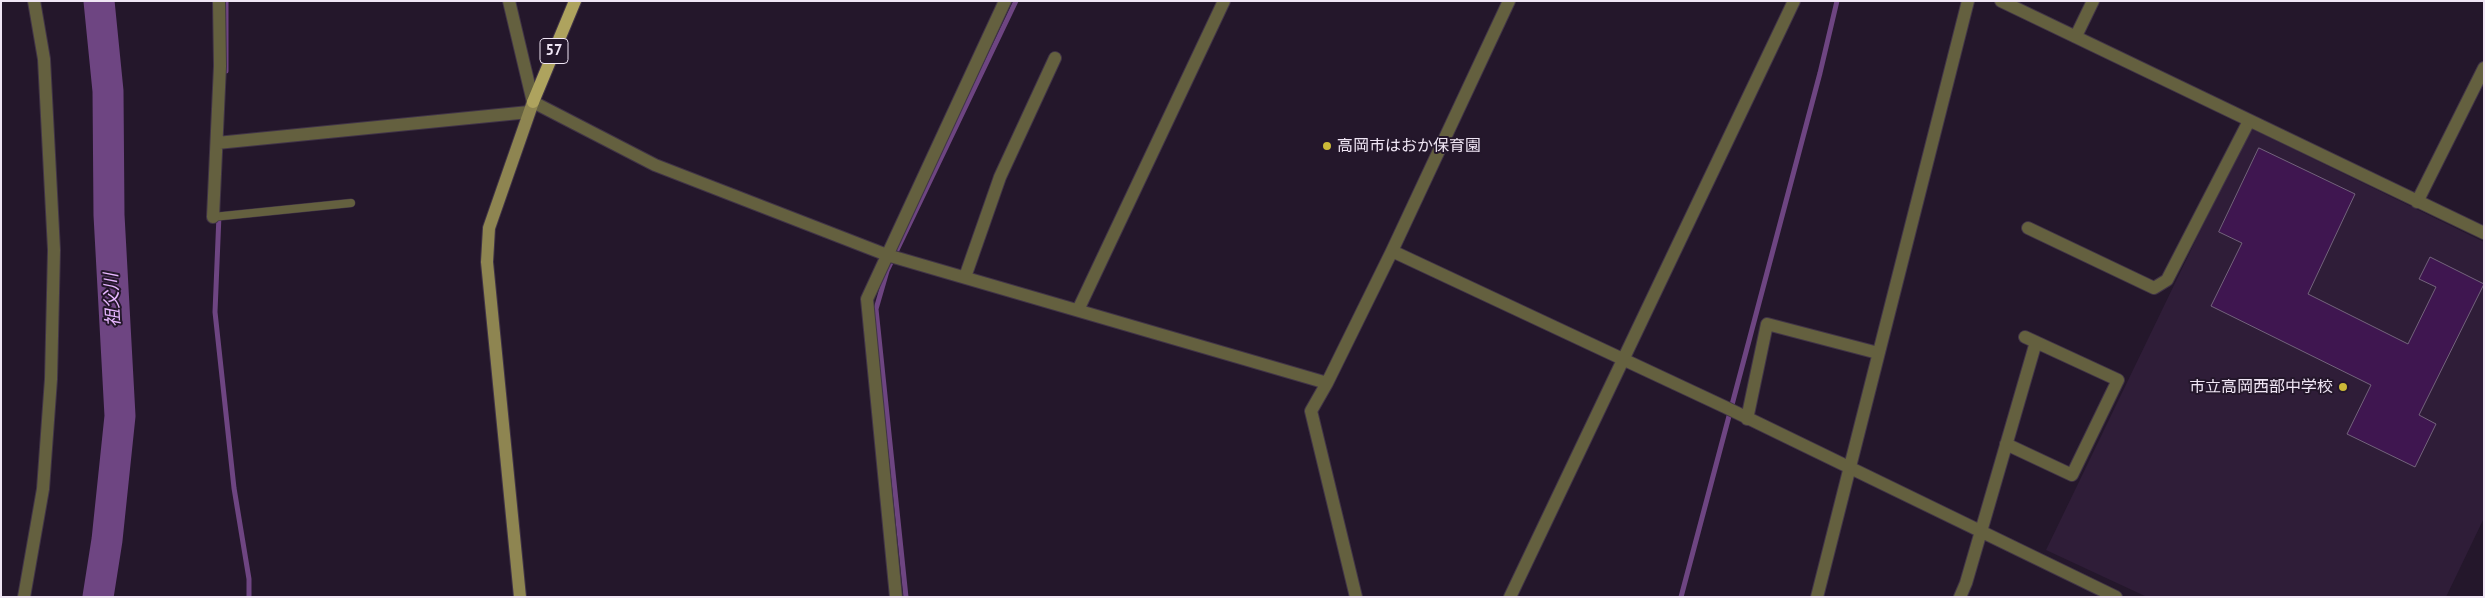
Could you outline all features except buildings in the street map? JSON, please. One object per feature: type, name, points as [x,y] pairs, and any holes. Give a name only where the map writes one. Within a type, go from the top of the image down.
[{"type":"main road","name":"57","points":[[531,107],[575,1]]},
{"type":"street","points":[[24,597],[43,489],[51,378],[54,250],[44,59],[34,1]]},
{"type":"street","points":[[218,217],[220,143],[219,1]]},
{"type":"street","points":[[508,1],[531,107],[489,228],[487,262],[520,597]]},
{"type":"street","points":[[896,597],[867,299],[1005,1]]},
{"type":"street","points":[[1078,310],[1224,1]]},
{"type":"street","points":[[1510,597],[1794,1]]},
{"type":"street","points":[[1818,597],[1968,1]]},
{"type":"street","points":[[2001,1],[2484,233]]},
{"type":"street","points":[[2076,36],[2093,1]]},
{"type":"street","points":[[1356,597],[1311,411],[1327,383],[1392,251],[1507,2]]},
{"type":"street","points":[[965,277],[1000,177],[1055,58]]},
{"type":"street","points":[[2417,202],[2484,68]]},
{"type":"street","points":[[220,143],[531,107],[655,165],[888,255],[1327,383]]},
{"type":"street","points":[[2028,228],[2154,288],[2167,280],[2250,121]]},
{"type":"street","points":[[1392,251],[1981,530],[2116,597]]},
{"type":"street","points":[[1744,417],[1767,324],[1878,353]]},
{"type":"street","points":[[1960,597],[1966,583],[2006,444],[2030,339],[2118,380],[2072,475],[2006,444]]},
{"type":"lane","points":[[218,217],[351,203]]},
{"type":"shaded area","points":[[2250,128],[2484,242],[2484,518],[2446,597],[2147,597],[2046,550]]},
{"type":"waterway","name":"祖父川","points":[[98,597],[107,540],[120,416],[109,215],[108,91],[99,1]]},
{"type":"waterway","points":[[226,1],[226,71]]},
{"type":"waterway","points":[[906,597],[876,309],[887,271],[1016,1]]},
{"type":"waterway","points":[[1681,597],[1820,73],[1837,1]]},
{"type":"waterway","points":[[219,215],[215,312],[234,488],[249,579],[249,597]]},
{"type":"place","name":"高岡市はおか保育園","points":[[1327,146]]},
{"type":"place","name":"市立高岡西部中学校","points":[[2343,387]]}]
